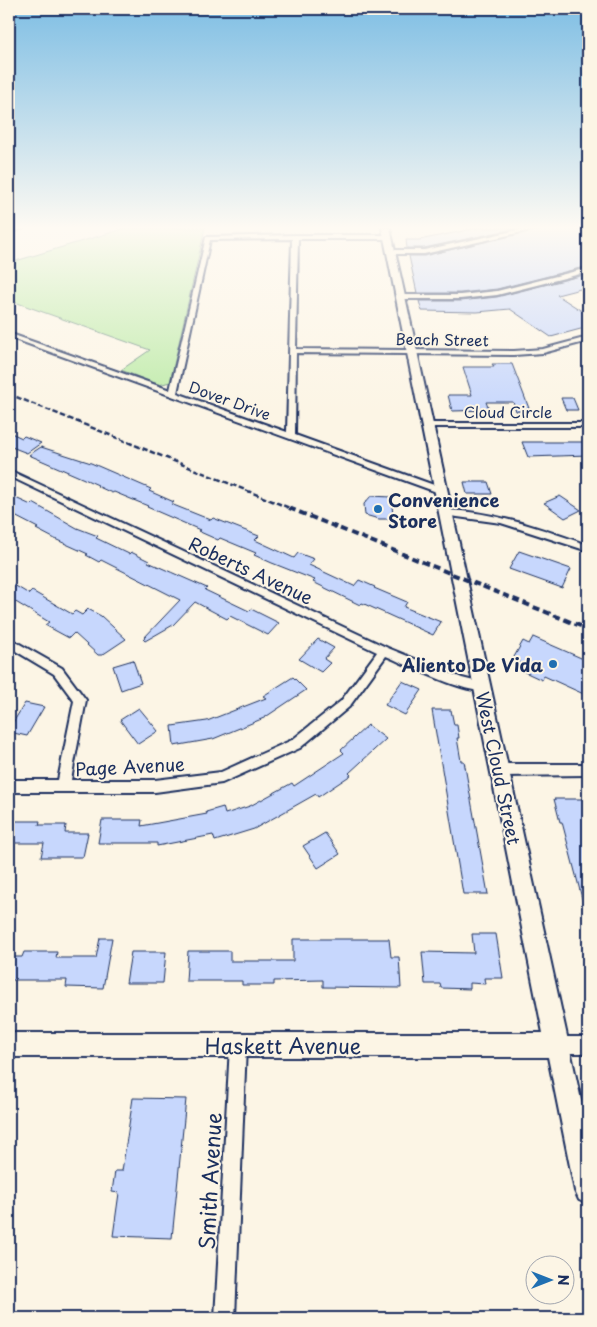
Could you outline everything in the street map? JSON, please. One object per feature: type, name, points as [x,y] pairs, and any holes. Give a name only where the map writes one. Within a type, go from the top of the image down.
[{"type":"main road","name":"West Cloud Street","points":[[399,290],[588,1191]]},
{"type":"main road","name":"Haskett Avenue","points":[[9,1045],[558,1045]]},
{"type":"street","points":[[173,395],[196,290]]},
{"type":"street","points":[[291,437],[294,290]]},
{"type":"street","points":[[401,297],[460,297],[509,290]]},
{"type":"street","name":"Dover Drive","points":[[9,335],[442,491]]},
{"type":"street","name":"Beach Street","points":[[293,351],[514,353],[543,351],[588,339]]},
{"type":"street","name":"Cloud Circle","points":[[427,425],[588,425]]},
{"type":"street","name":"Roberts Avenue","points":[[9,473],[384,651],[460,682],[482,688]]},
{"type":"street","points":[[446,513],[469,513],[493,517],[588,548]]},
{"type":"street","points":[[9,642],[58,671],[80,700],[63,786]]},
{"type":"street","name":"Page Avenue","points":[[9,786],[155,786],[222,777],[296,744],[345,704],[384,651]]},
{"type":"street","points":[[499,770],[588,770]]},
{"type":"street","points":[[558,1045],[588,1045]]},
{"type":"street","name":"Smith Avenue","points":[[224,1318],[238,1046]]},
{"type":"green space","points":[[9,290],[191,290],[170,382],[159,385],[121,370],[150,350],[9,300]]},
{"type":"building","points":[[416,290],[488,290],[460,293],[417,293]]},
{"type":"building","points":[[525,290],[577,290],[557,295],[588,315],[588,327],[551,337],[510,309],[477,312],[422,311],[419,301],[460,301],[497,297]]},
{"type":"building","points":[[492,364],[512,364],[530,411],[516,411],[513,402],[486,402],[489,410],[452,411],[448,395],[472,395],[463,367],[494,367]]},
{"type":"building","points":[[561,398],[573,398],[578,410],[566,410]]},
{"type":"building","points":[[9,432],[41,443],[27,453],[9,446]]},
{"type":"building","points":[[522,442],[588,442],[588,455],[528,457]]},
{"type":"building","points":[[41,447],[91,463],[151,489],[149,491],[174,502],[171,504],[259,536],[255,540],[294,558],[298,553],[314,559],[309,565],[354,586],[359,580],[407,602],[404,607],[441,622],[433,635],[362,603],[360,605],[313,582],[315,580],[254,555],[256,553],[220,538],[218,540],[148,506],[114,492],[112,493],[29,455]]},
{"type":"building","points":[[464,482],[488,482],[492,494],[467,494]]},
{"type":"building","points":[[9,495],[31,505],[33,503],[77,528],[98,536],[96,538],[129,554],[131,552],[148,562],[207,588],[205,590],[279,623],[268,635],[230,616],[227,619],[195,602],[173,625],[145,641],[143,639],[180,600],[101,560],[99,562],[86,555],[88,554],[57,540],[9,513]]},
{"type":"building","name":"Convenience Store","points":[[371,496],[391,497],[393,515],[389,515],[390,519],[379,519],[365,515],[364,504]]},
{"type":"building","points":[[560,496],[581,510],[565,518],[544,503]]},
{"type":"building","points":[[519,551],[571,569],[562,588],[509,569]]},
{"type":"building","points":[[9,582],[29,594],[32,591],[72,614],[75,611],[82,615],[88,609],[101,616],[126,639],[102,655],[98,655],[74,633],[69,638],[45,625],[49,622],[9,598]]},
{"type":"building","name":"Aliento De Vida","points":[[533,637],[588,661],[588,696],[544,676],[542,680],[516,668],[520,660],[514,657],[523,641],[529,644]]},
{"type":"building","points":[[318,639],[334,648],[324,659],[330,663],[321,672],[299,659]]},
{"type":"building","points":[[133,660],[141,683],[121,690],[113,666]]},
{"type":"building","points":[[293,677],[306,690],[264,718],[213,739],[174,746],[172,726],[207,721],[266,698],[263,696]]},
{"type":"building","points":[[402,681],[422,690],[405,715],[385,705]]},
{"type":"building","points":[[25,703],[44,707],[27,736],[9,732],[9,729]]},
{"type":"building","points":[[139,708],[158,731],[138,744],[120,720]]},
{"type":"building","points":[[432,710],[451,710],[454,725],[457,725],[461,761],[464,761],[488,894],[463,894]]},
{"type":"building","points":[[368,725],[386,739],[349,773],[351,775],[318,797],[316,794],[254,829],[215,841],[213,835],[157,846],[157,843],[98,843],[102,820],[142,820],[141,826],[207,814],[206,812],[223,807],[225,814],[250,806],[292,783],[294,786],[344,753],[341,750]]},
{"type":"building","points":[[554,799],[588,799],[588,905],[584,906]]},
{"type":"building","points":[[9,821],[40,821],[39,825],[66,825],[65,833],[88,833],[83,857],[41,857],[44,843],[9,843]]},
{"type":"building","points":[[325,833],[340,854],[318,868],[303,846]]},
{"type":"building","points":[[472,934],[496,934],[503,978],[484,978],[485,984],[470,983],[470,989],[441,988],[440,984],[425,984],[422,952],[474,953]]},
{"type":"building","points":[[100,938],[112,938],[103,988],[66,987],[67,980],[9,980],[9,957],[22,957],[24,952],[57,952],[56,958],[96,958]]},
{"type":"building","points":[[293,939],[389,939],[391,957],[399,957],[401,988],[323,987],[323,980],[274,981],[274,985],[242,985],[242,981],[186,981],[188,951],[230,951],[230,961],[293,961]]},
{"type":"building","points":[[131,952],[166,952],[163,983],[126,983]]},
{"type":"building","points":[[133,1098],[186,1099],[172,1238],[113,1236],[119,1193],[112,1192],[115,1171],[122,1171]]},
{"type":"railway","points":[[9,394],[292,509]]},
{"type":"railway","points":[[289,508],[588,629]]},
{"type":"place","name":"Convenience Store","points":[[378,509]]},
{"type":"place","name":"Aliento De Vida","points":[[553,664]]}]
